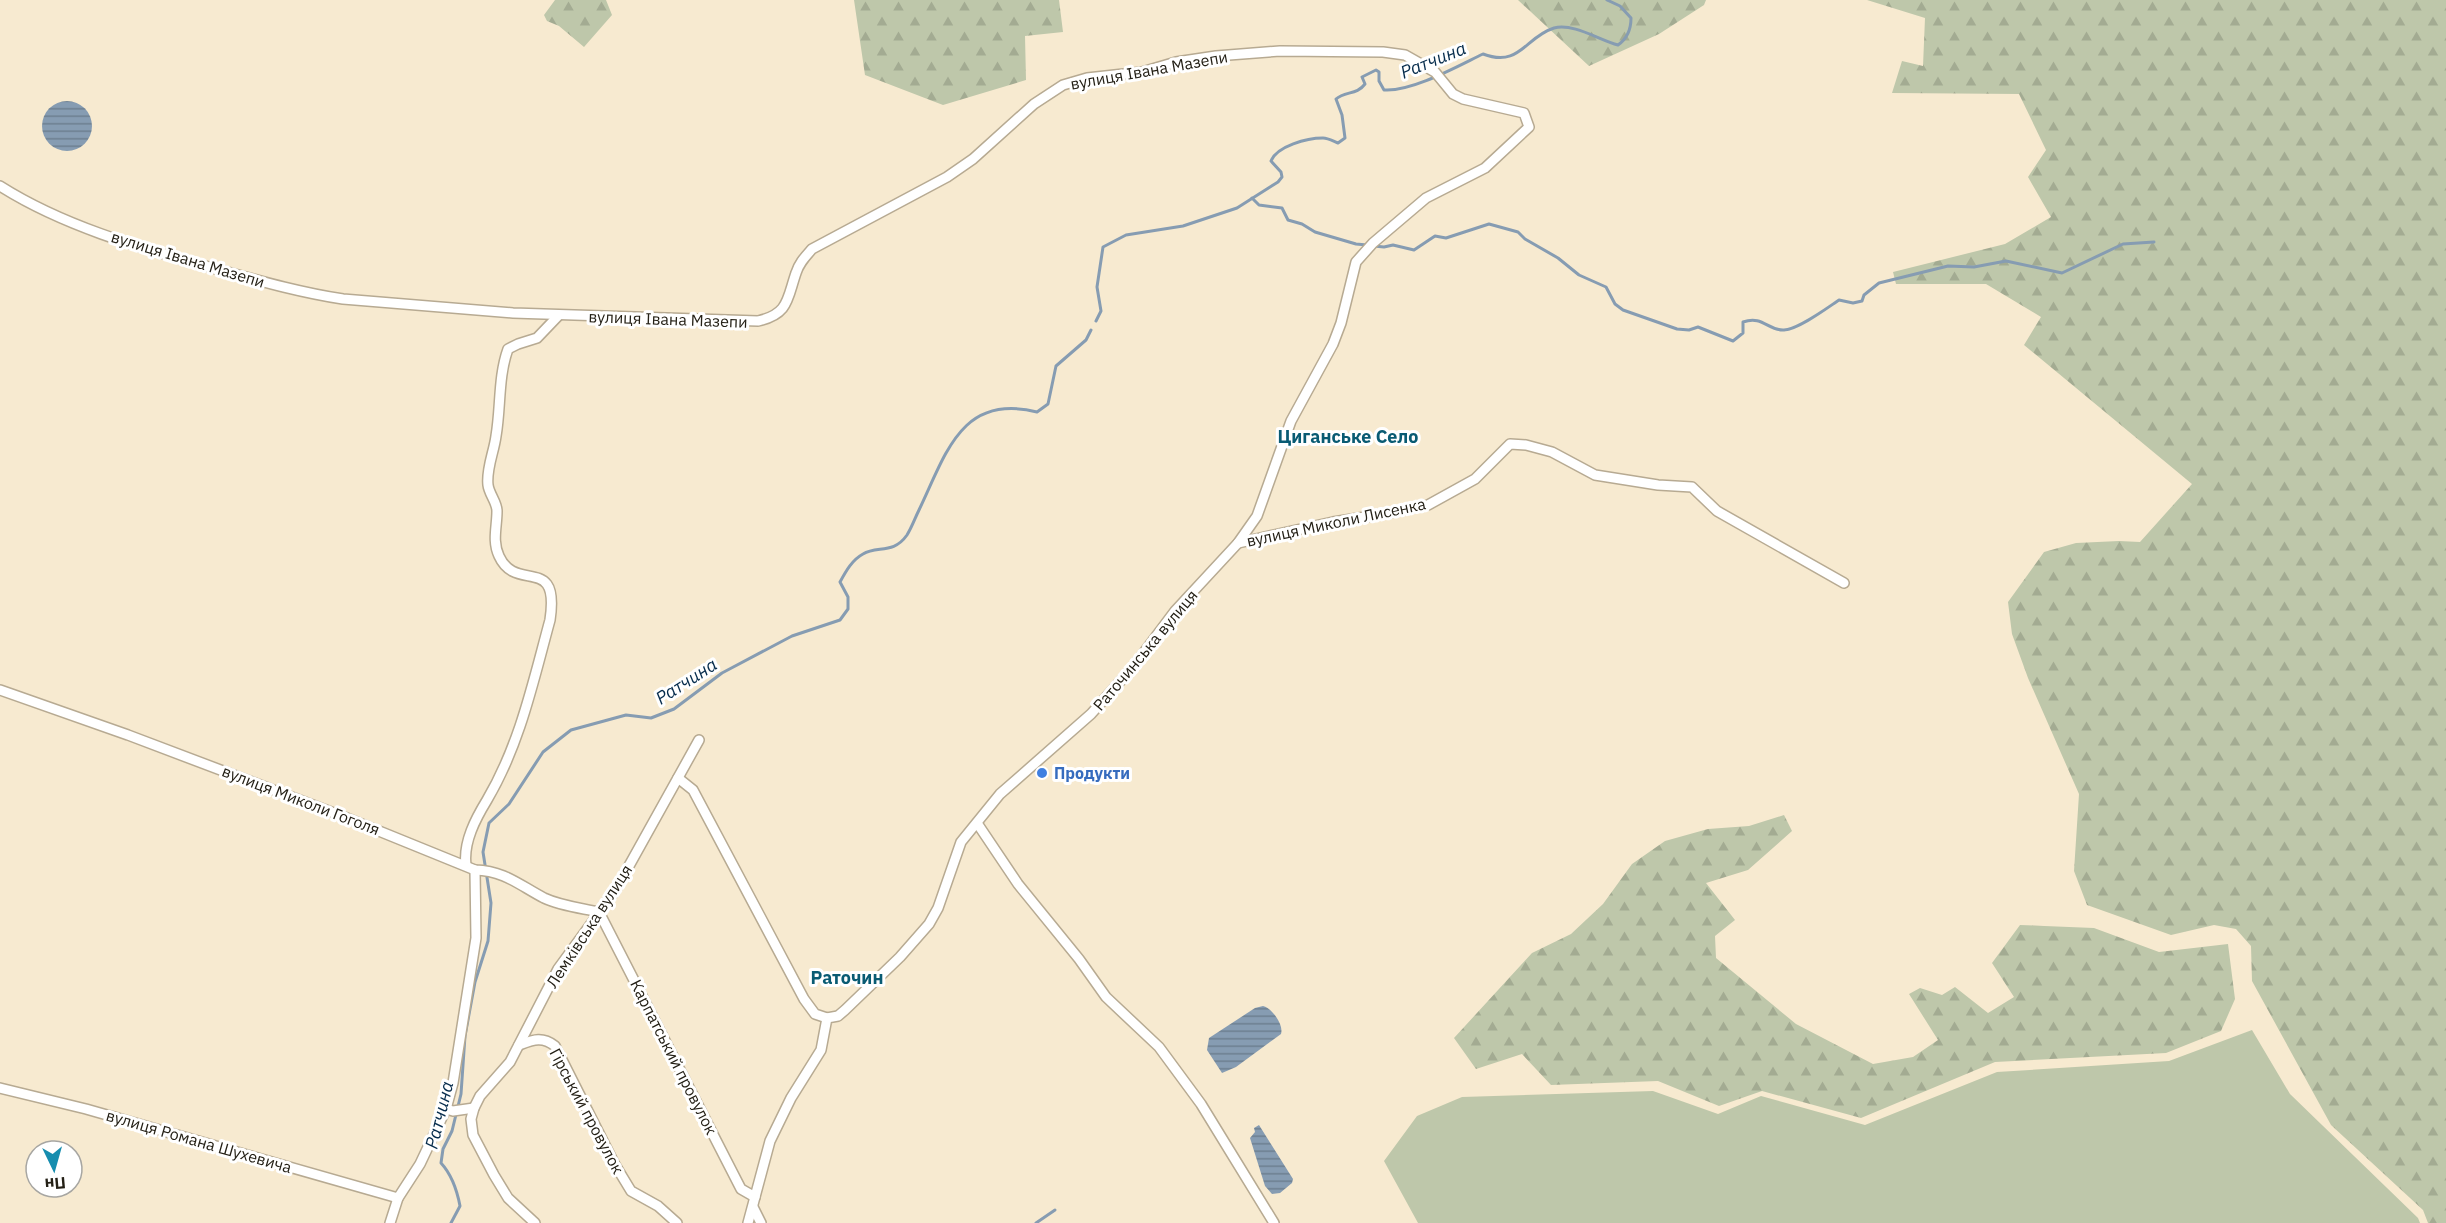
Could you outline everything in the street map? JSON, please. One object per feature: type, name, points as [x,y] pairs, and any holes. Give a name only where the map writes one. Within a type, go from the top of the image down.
[{"type":"street","name":"вулиця Івана Мазепи","points":[[0,186],[92,230],[159,253],[315,295],[372,302],[559,315],[655,316],[670,319],[758,321],[772,318],[783,310],[796,272],[812,249],[947,177],[972,159],[1034,104],[1063,86],[1087,78],[1142,72],[1176,62],[1216,56],[1280,51],[1383,52],[1405,55],[1435,72],[1453,94]]},
{"type":"street","name":"Раточинська вулиця","points":[[827,1018],[838,1016],[845,1010],[919,938],[938,908],[961,842],[1000,794],[1091,714],[1133,667],[1175,611],[1238,543],[1257,516],[1291,421],[1333,344],[1341,323],[1356,262],[1373,243],[1426,198],[1485,168],[1529,127],[1524,114],[1486,106],[1453,94]]},
{"type":"street","points":[[390,1223],[398,1198],[420,1164],[449,1110],[476,938],[475,868],[468,846],[476,818],[504,770],[517,740],[550,620],[553,603],[550,586],[545,581],[516,572],[503,564],[498,554],[494,537],[498,508],[488,487],[488,470],[497,434],[503,364],[508,349],[537,338],[559,315]]},
{"type":"street","name":"вулиця Миколи Лисенка","points":[[1238,543],[1333,522],[1428,505],[1475,479],[1510,444],[1526,445],[1552,452],[1595,475],[1658,485],[1692,487],[1717,511],[1844,583]]},
{"type":"street","name":"вулиця Миколи Гоголя","points":[[0,690],[151,743],[475,868],[514,879],[554,902],[599,912]]},
{"type":"street","name":"Лемківська вулиця","points":[[474,1108],[480,1096],[510,1062],[558,969],[615,891],[699,740]]},
{"type":"street","points":[[678,778],[693,790],[804,999],[815,1014],[827,1018],[821,1050],[791,1098],[770,1142],[748,1223]]},
{"type":"street","points":[[977,823],[1018,884],[1079,959],[1106,997],[1165,1055],[1201,1104],[1274,1223]]},
{"type":"street","name":"Карпатський провулок","points":[[599,912],[741,1189],[754,1202],[761,1223]]},
{"type":"street","name":"Гірський провулок","points":[[519,1045],[536,1039],[546,1040],[555,1046],[614,1163],[632,1191],[658,1206],[676,1223]]},
{"type":"street","name":"вулиця Романа Шухевича","points":[[0,1088],[86,1109],[398,1198]]},
{"type":"street","points":[[449,1110],[474,1108],[471,1119],[473,1135],[494,1175],[508,1198],[535,1223]]},
{"type":"green space","points":[[555,0],[606,0],[612,15],[584,47],[559,26],[547,21],[544,15]]},
{"type":"green space","points":[[854,0],[1059,0],[1063,32],[1025,36],[1026,80],[943,105],[865,75]]},
{"type":"green space","points":[[1518,0],[1706,0],[1704,5],[1659,34],[1589,66]]},
{"type":"green space","points":[[1867,0],[2446,0],[2446,1223],[2428,1223],[2423,1210],[2331,1125],[2252,981],[2251,946],[2236,929],[2214,925],[2171,935],[2087,905],[2074,871],[2079,794],[2028,678],[2012,634],[2008,602],[2044,552],[2076,543],[2140,542],[2192,484],[2024,345],[2041,317],[1986,284],[1896,284],[1893,272],[2005,244],[2051,217],[2028,177],[2046,150],[2019,94],[1892,93],[1902,61],[1923,66],[1925,18]]},
{"type":"green space","points":[[1784,815],[1792,831],[1748,870],[1706,883],[1735,920],[1715,936],[1716,958],[1796,1024],[1873,1064],[1913,1057],[1938,1040],[1909,994],[1920,988],[1942,995],[1955,987],[1988,1013],[2014,997],[1992,963],[2020,925],[2094,928],[2159,952],[2228,944],[2235,999],[2221,1031],[2166,1053],[1995,1062],[1861,1118],[1762,1091],[1719,1106],[1658,1081],[1551,1085],[1522,1054],[1476,1069],[1454,1038],[1532,953],[1571,934],[1603,904],[1632,864],[1665,841],[1708,829],[1749,826]]},
{"type":"green space","points":[[2252,1030],[2290,1094],[2418,1218],[2420,1223],[1418,1223],[1384,1161],[1417,1116],[1462,1097],[1653,1091],[1718,1114],[1761,1096],[1865,1125],[1997,1072],[2169,1061]]},
{"type":"water","points":[[62,101],[72,101],[85,108],[92,121],[92,131],[85,144],[72,151],[62,151],[53,147],[46,140],[42,131],[42,121],[46,112],[53,105]]},
{"type":"water","points":[[1263,1006],[1276,1017],[1281,1026],[1281,1034],[1236,1067],[1222,1073],[1207,1050],[1209,1038],[1255,1008]]},
{"type":"water","points":[[1259,1125],[1293,1179],[1292,1183],[1280,1193],[1272,1194],[1265,1186],[1250,1138],[1255,1132],[1254,1128]]},
{"type":"waterway","name":"Ратчина","points":[[1096,321],[1101,311],[1097,287],[1103,247],[1126,235],[1183,226],[1237,208],[1278,182],[1282,177],[1281,172],[1271,161],[1279,151],[1301,141],[1316,138],[1327,138],[1338,143],[1345,138],[1342,115],[1336,99],[1362,87],[1365,84],[1362,77],[1376,70],[1379,72],[1379,81],[1384,90],[1408,87],[1483,54],[1495,57],[1514,54],[1544,32],[1554,28],[1578,30],[1618,45],[1628,33],[1631,18],[1620,6],[1607,0]]},
{"type":"waterway","points":[[1252,198],[1259,205],[1282,208],[1288,220],[1302,224],[1315,232],[1367,245]]},
{"type":"waterway","points":[[1374,246],[1393,245],[1414,250],[1435,236],[1446,238],[1489,224],[1518,232],[1579,275],[1606,287],[1615,304],[1623,310],[1677,329],[1689,330],[1698,327],[1733,341],[1743,333],[1743,322],[1756,320],[1778,330],[1790,329],[1813,318],[1839,300],[1853,303],[1862,301],[1864,295],[1879,283],[1948,266],[1974,267],[2006,261],[2062,273],[2123,244],[2154,242]]},
{"type":"waterway","name":"Ратчина","points":[[451,1223],[460,1206],[454,1183],[441,1163],[443,1149],[452,1131],[461,1094],[465,1036],[475,982],[488,941],[491,903],[483,852],[489,823],[509,804],[543,752],[571,730],[626,715],[651,718],[674,709],[722,673],[792,636],[840,620],[848,609],[848,597],[840,582],[847,570],[856,559],[868,551],[896,545],[907,535],[938,468],[960,433],[973,420],[990,411],[1011,408],[1037,412],[1048,404],[1056,366],[1086,340],[1091,330]]},
{"type":"waterway","points":[[1036,1223],[1055,1210]]},
{"type":"place","name":"Продукти","points":[[1042,773]]},
{"type":"district","name":"Циганське Село","points":[[1348,436]]},
{"type":"district","name":"Раточин","points":[[847,977]]}]
